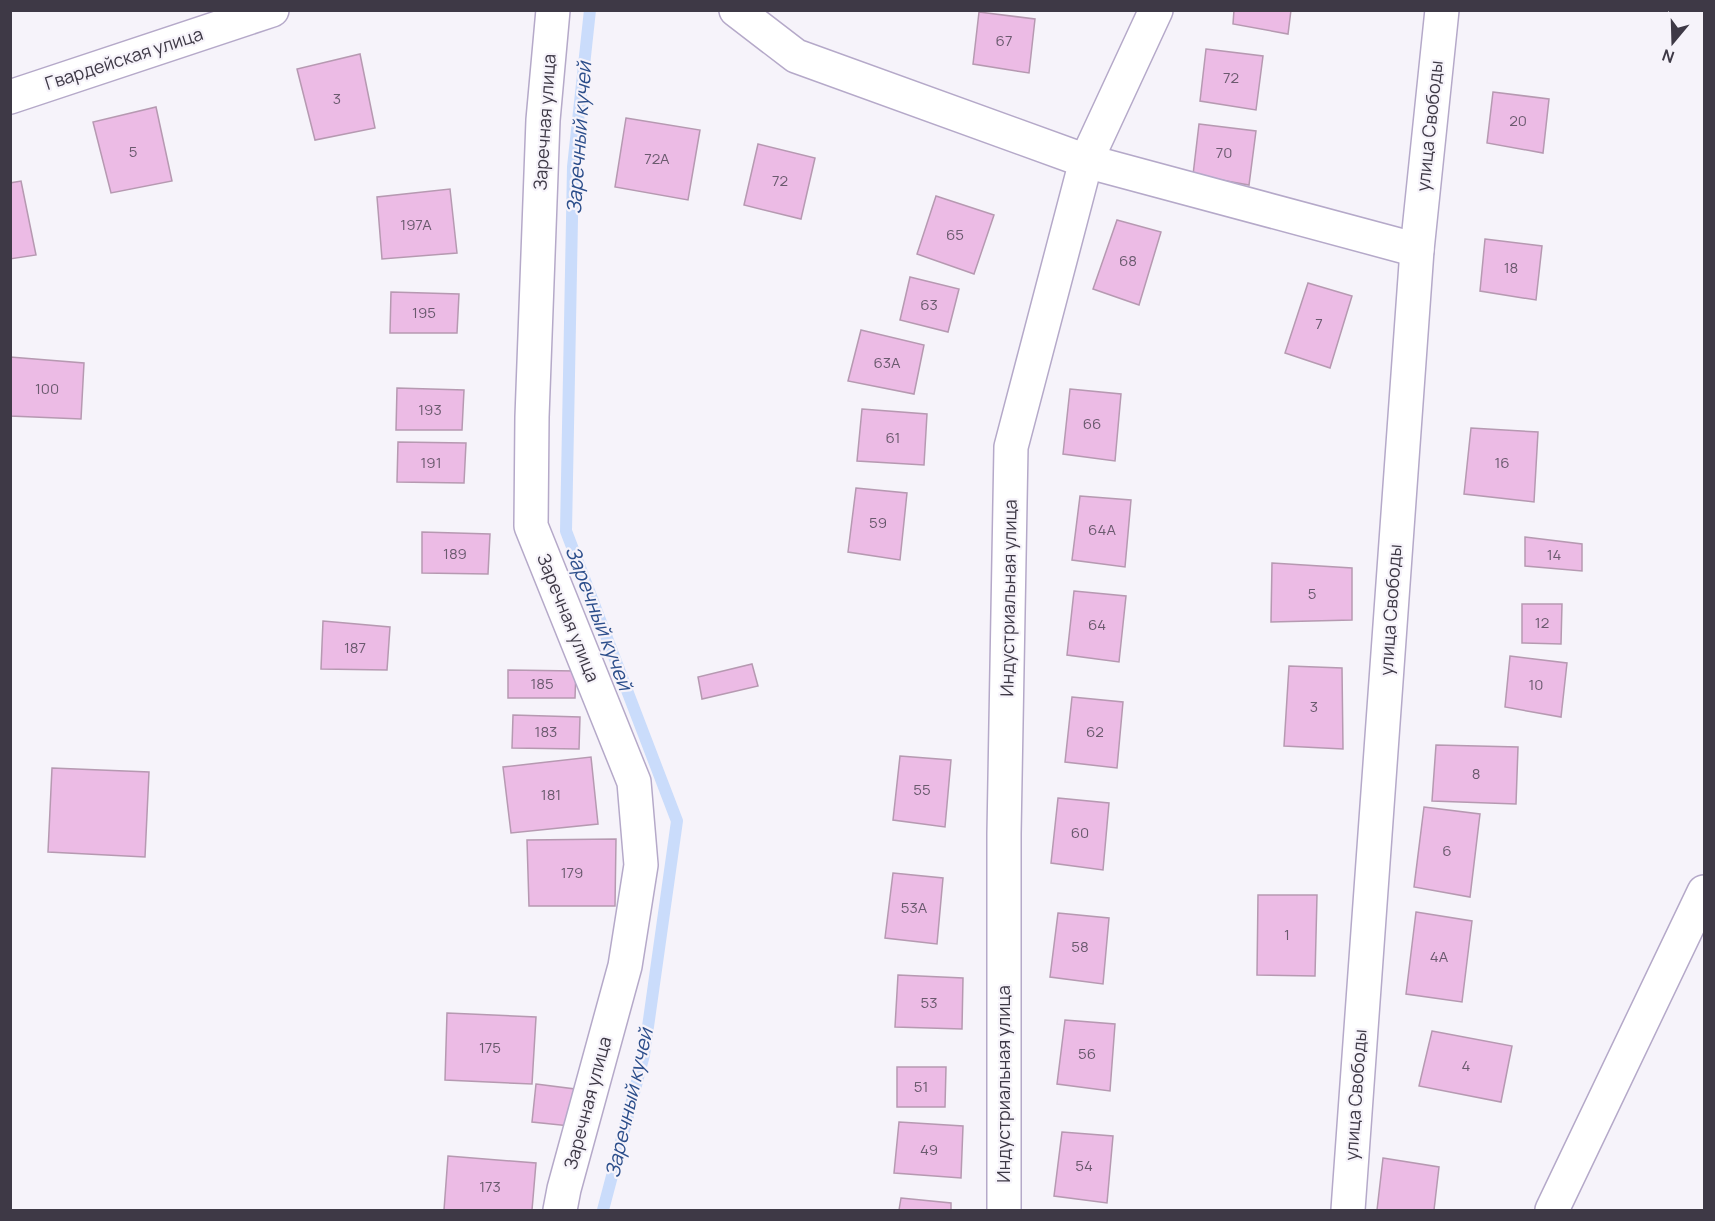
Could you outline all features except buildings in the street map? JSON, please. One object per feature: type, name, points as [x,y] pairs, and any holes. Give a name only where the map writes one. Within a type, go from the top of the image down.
[{"type":"street","name":"Гвардейская улица","points":[[10,97],[272,10]]},
{"type":"street","name":"Заречная улица","points":[[553,10],[543,120],[532,417],[531,526],[634,782],[641,865],[625,966],[564,1189],[561,1210]]},
{"type":"street","points":[[736,10],[795,56],[1086,161],[1418,250]]},
{"type":"street","name":"Индустриальная улица","points":[[1004,1210],[1004,834],[1011,447],[1086,161],[1156,10]]},
{"type":"street","name":"улица Свободы","points":[[1348,1210],[1418,250],[1442,10]]},
{"type":"street","points":[[1552,1210],[1704,892]]},
{"type":"waterway","name":"Заречный кучей","points":[[590,10],[573,167],[566,531],[677,821],[644,1055],[603,1210]]}]
